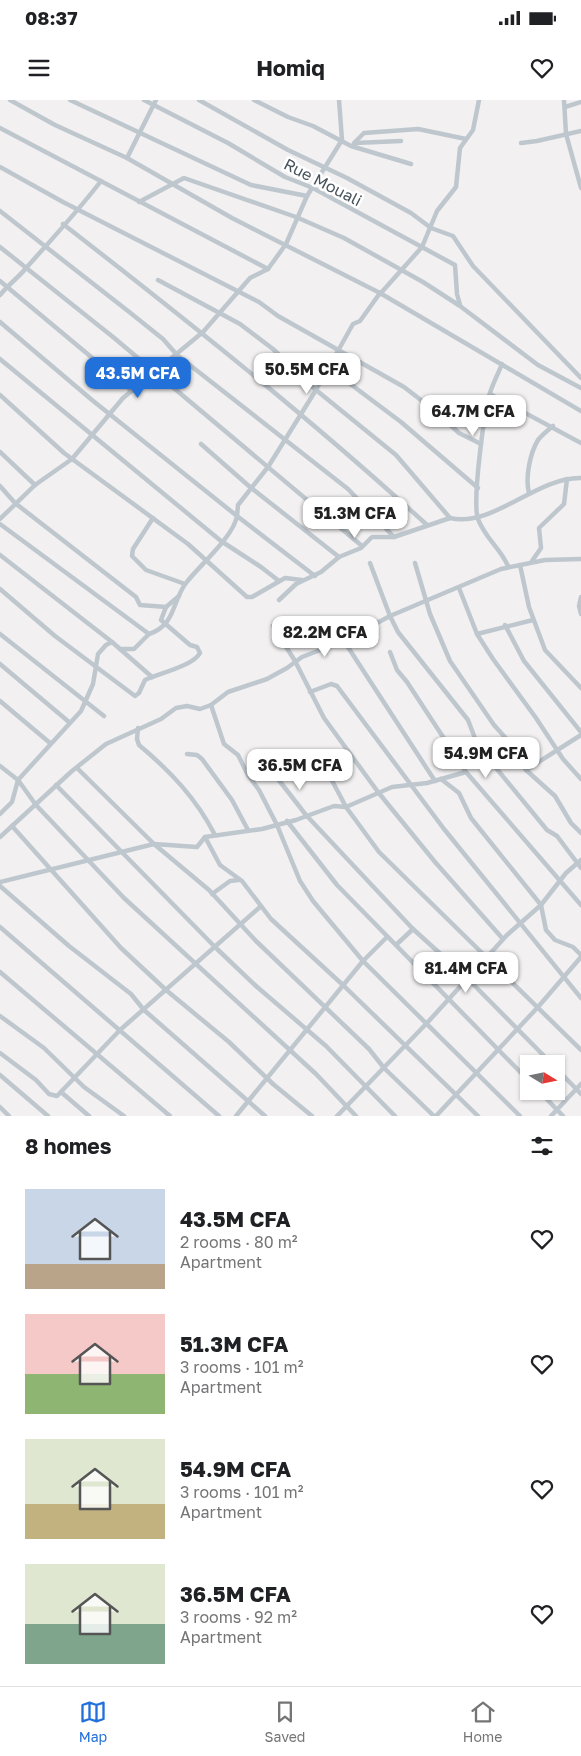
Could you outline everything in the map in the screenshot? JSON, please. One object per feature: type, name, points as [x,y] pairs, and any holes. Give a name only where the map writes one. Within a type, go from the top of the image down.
[{"type":"street","points":[[10,100],[55,125],[127,158],[232,218],[380,293],[581,411]]},
{"type":"street","points":[[70,100],[251,185],[307,196]]},
{"type":"street","name":"Rue Mouali","points":[[144,100],[228,143],[285,177],[313,188],[455,265],[456,294],[460,306]]},
{"type":"street","points":[[127,158],[155,106],[156,100]]},
{"type":"street","points":[[199,100],[288,150],[326,167],[411,214],[431,228],[453,236],[473,266],[581,378]]},
{"type":"street","points":[[254,100],[353,145],[411,164]]},
{"type":"street","points":[[0,519],[35,485],[72,459],[109,412],[203,332],[239,293],[250,278],[268,269],[286,244],[296,216],[342,140],[339,100]]},
{"type":"street","points":[[120,649],[134,649],[149,634],[166,623],[176,606],[185,584],[207,561],[221,541],[232,531],[238,505],[285,440],[353,324],[360,321],[380,293],[422,247],[439,207],[457,184],[460,148],[473,130],[479,100]]},
{"type":"street","points":[[564,100],[566,134],[581,188]]},
{"type":"street","points":[[565,107],[581,102]]},
{"type":"street","points":[[0,128],[268,269]]},
{"type":"street","points":[[353,145],[364,133],[418,129],[466,139]]},
{"type":"street","points":[[521,143],[581,131]]},
{"type":"street","points":[[353,145],[401,141]]},
{"type":"street","points":[[0,166],[80,210],[133,235],[259,302],[278,316],[404,387],[459,432],[481,444]]},
{"type":"street","points":[[139,202],[184,178],[296,216],[344,238],[401,268],[460,306],[538,364],[581,388]]},
{"type":"street","points":[[0,295],[27,268],[64,224],[80,210],[101,181]]},
{"type":"street","points":[[0,211],[149,328],[177,355],[348,489],[394,537]]},
{"type":"street","points":[[64,224],[139,286],[203,332],[241,367],[301,414],[427,526]]},
{"type":"street","points":[[0,247],[156,372],[209,420],[268,466],[362,546]]},
{"type":"street","points":[[158,280],[240,324],[273,349],[316,390],[396,455],[450,518]]},
{"type":"street","points":[[0,281],[132,391]]},
{"type":"street","points":[[0,322],[92,400],[237,516],[285,550],[315,576]]},
{"type":"street","points":[[0,359],[221,541],[279,581]]},
{"type":"street","points":[[502,364],[490,394],[481,444],[477,516],[487,538],[503,554],[508,566]]},
{"type":"street","points":[[328,368],[401,422],[478,488]]},
{"type":"street","points":[[0,394],[72,459],[153,518],[207,561],[249,598],[285,578],[302,580],[315,576],[339,557],[362,546],[376,536],[394,537],[450,518],[462,521],[501,508],[529,493],[567,479],[581,478]]},
{"type":"street","points":[[490,394],[581,442]]},
{"type":"street","points":[[529,493],[527,483],[535,446],[541,436],[553,426]]},
{"type":"street","points":[[201,444],[250,487],[339,557]]},
{"type":"street","points":[[0,452],[35,485]]},
{"type":"street","points":[[532,561],[541,548],[538,528],[564,504],[567,479]]},
{"type":"street","points":[[0,486],[15,503],[136,597],[140,605],[166,607]]},
{"type":"street","points":[[153,518],[133,549],[132,556],[146,570],[185,584]]},
{"type":"street","points":[[0,524],[149,634]]},
{"type":"street","points":[[0,555],[112,642],[152,677]]},
{"type":"street","points":[[0,837],[36,806],[56,785],[106,744],[161,719],[176,708],[187,706],[200,709],[211,705],[228,692],[267,678],[287,668],[295,661],[344,641],[390,616],[508,566],[532,561],[581,559]]},
{"type":"street","points":[[338,1116],[406,1046],[486,957],[540,905],[558,881],[580,864],[556,836],[548,830],[478,746],[468,720],[409,646],[390,616],[370,563]]},
{"type":"street","points":[[415,563],[430,614],[450,660],[494,725],[511,744],[513,752],[526,770],[555,796],[571,823],[581,833]]},
{"type":"street","points":[[520,565],[533,620],[545,650],[581,688]]},
{"type":"street","points":[[279,600],[302,580]]},
{"type":"street","points":[[459,588],[477,634],[513,689],[581,779]]},
{"type":"street","points":[[0,590],[135,696],[140,693],[143,682],[176,667],[188,664],[195,660],[200,653],[197,647],[190,645],[161,618],[166,607],[179,596]]},
{"type":"street","points":[[581,597],[579,606],[581,614]]},
{"type":"street","points":[[477,634],[505,625],[533,620]]},
{"type":"street","points":[[505,625],[512,635],[524,661],[581,733],[526,770]]},
{"type":"street","points":[[273,626],[295,661],[324,718],[378,792],[435,862],[503,940]]},
{"type":"street","points":[[0,634],[104,716]]},
{"type":"street","points":[[344,641],[435,781]]},
{"type":"street","points":[[0,814],[11,805],[18,780],[69,722],[76,717],[86,702],[97,668],[98,654],[106,645],[112,642]]},
{"type":"street","points":[[390,652],[397,670],[407,682],[466,772],[499,808],[558,881],[581,905]]},
{"type":"street","points":[[0,664],[69,722]]},
{"type":"street","points":[[310,692],[335,684],[410,786],[519,924],[581,998]]},
{"type":"street","points":[[0,701],[50,743]]},
{"type":"street","points":[[211,705],[224,744],[238,755],[277,824],[300,880],[312,901],[363,961],[520,1116]]},
{"type":"street","points":[[138,728],[137,739],[139,745],[175,777],[204,813],[215,835]]},
{"type":"street","points":[[186,754],[197,755],[202,759],[232,800],[248,830]]},
{"type":"street","points":[[318,754],[346,807],[379,852],[581,1050]]},
{"type":"street","points":[[265,759],[306,815],[413,929],[518,1027],[544,1055]]},
{"type":"street","points":[[0,766],[18,780],[36,806],[157,930],[316,1074],[356,1116]]},
{"type":"street","points":[[77,768],[154,844],[212,894],[381,1061],[384,1068],[435,1116],[456,1096],[538,1007],[581,956],[573,947],[555,940],[546,930],[540,905],[471,818],[459,793],[441,779]]},
{"type":"street","points":[[0,882],[154,844],[197,846],[206,837],[296,820],[334,806],[346,807],[392,787],[435,781],[466,772]]},
{"type":"street","points":[[56,785],[123,851],[215,947],[307,1030],[395,1116]]},
{"type":"street","points":[[287,821],[337,885],[387,937],[397,944],[520,1072]]},
{"type":"street","points":[[12,826],[121,948],[166,990],[229,1042],[268,1079],[312,1116]]},
{"type":"street","points":[[206,837],[220,865],[238,880],[260,908],[344,986],[478,1116]]},
{"type":"street","points":[[212,894],[230,881],[238,880]]},
{"type":"street","points":[[0,886],[69,946],[131,994],[144,1010],[265,1116]]},
{"type":"street","points":[[0,1052],[36,1080],[49,1094],[57,1096],[74,1076],[120,1030],[260,908]]},
{"type":"street","points":[[0,927],[219,1116]]},
{"type":"street","points":[[397,944],[413,929]]},
{"type":"street","points":[[236,1116],[363,961],[387,937]]},
{"type":"street","points":[[0,972],[170,1116]]},
{"type":"street","points":[[0,1016],[44,1048],[84,1087],[124,1116]]},
{"type":"street","points":[[0,1075],[48,1116]]},
{"type":"street","points":[[565,1077],[581,1094]]},
{"type":"street","points":[[551,1116],[581,1084]]},
{"type":"street","points":[[61,1092],[89,1116]]},
{"type":"street","points":[[548,1100],[563,1116]]},
{"type":"street","points":[[0,1107],[9,1116]]}]
